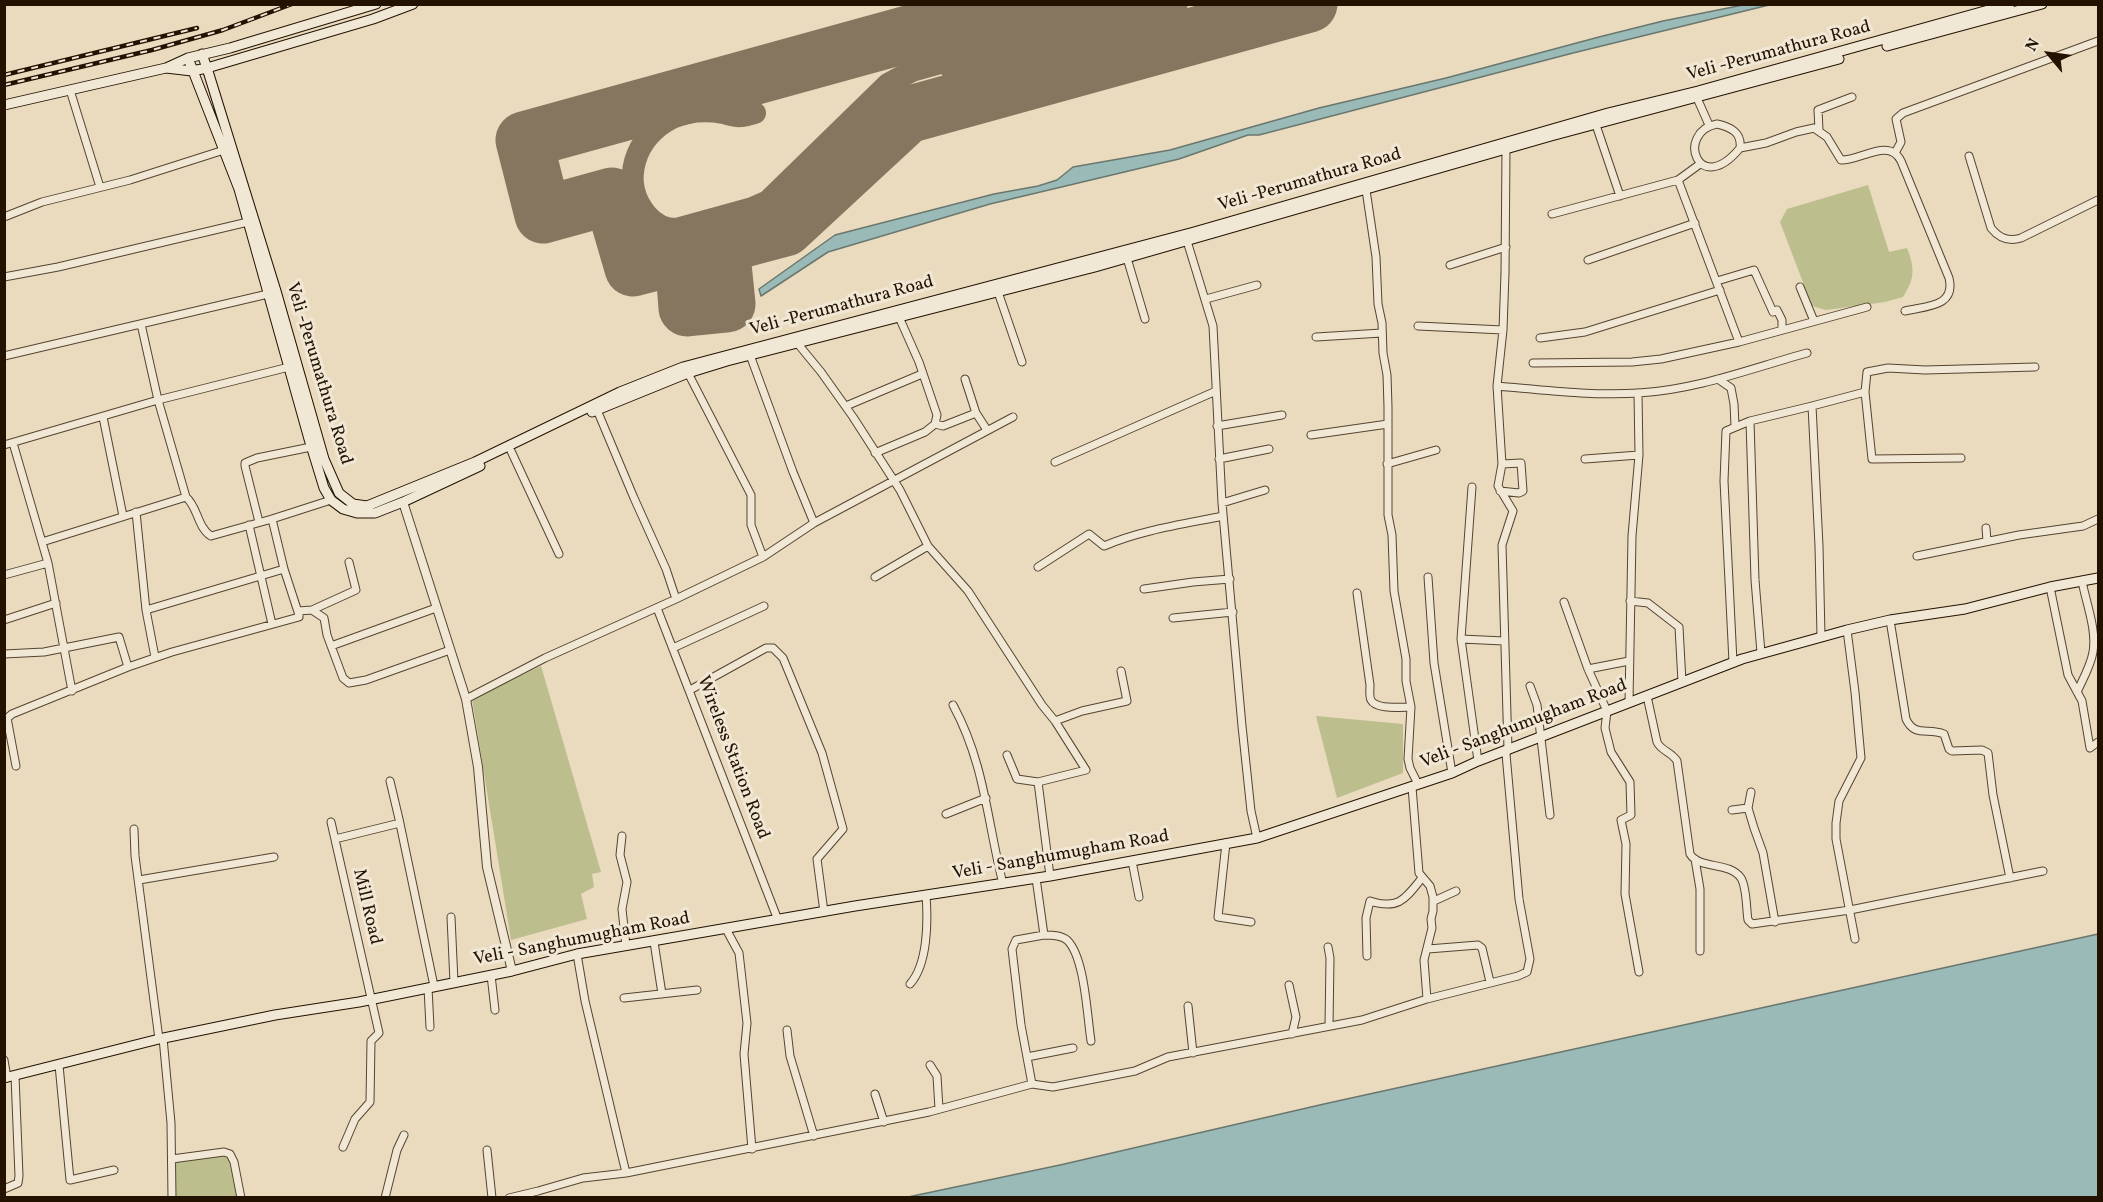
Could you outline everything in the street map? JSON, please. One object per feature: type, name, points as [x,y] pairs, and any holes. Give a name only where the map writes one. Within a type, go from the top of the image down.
[{"type":"main road","points":[[4,105],[166,68],[188,58],[230,48],[376,4]]},
{"type":"main road","points":[[166,68],[192,71],[207,68],[373,20],[413,4]]},
{"type":"main road","name":"Veli -Perumathura Road","points":[[202,54],[273,280],[324,459],[339,493],[353,504],[367,506],[475,462],[620,392],[682,367],[1194,232],[1608,113],[1720,85],[2010,4]]},
{"type":"main road","points":[[188,58],[238,189],[324,488],[331,500],[343,509],[357,513],[375,513],[403,502],[597,410],[688,373],[1127,258],[1506,149],[2042,4]]},
{"type":"main road","points":[[230,48],[233,61]]},
{"type":"main road","name":"Veli - Sanghumugham Road","points":[[9,1077],[161,1039],[275,1015],[359,1002],[512,971],[577,954],[1050,876],[1257,838],[1452,773],[1629,702],[1761,653],[1890,620],[1965,609],[2050,587],[2098,578]]},
{"type":"street","points":[[1740,148],[1739,135],[1732,129],[1717,124],[1709,125],[1701,131],[1695,148],[1695,157],[1700,164],[1713,167],[1722,164],[1740,148],[1766,143],[1808,128],[1819,130],[1827,137],[1840,160],[1895,150],[1902,142],[1896,119],[1903,113],[2098,41]]},
{"type":"street","points":[[70,90],[100,187]]},
{"type":"street","points":[[1697,98],[1709,125]]},
{"type":"street","points":[[1819,130],[1818,110],[1852,98]]},
{"type":"street","points":[[1596,125],[1620,196]]},
{"type":"street","points":[[509,1197],[583,1178],[626,1173],[884,1122],[1032,1084],[1053,1087],[1135,1071],[1168,1057],[1362,1020],[1427,999],[1527,972],[1530,959],[1519,900],[1506,754],[1508,749],[1502,544],[1513,511],[1497,486],[1502,464],[1497,386],[1503,330],[1506,149]]},
{"type":"street","points":[[4,217],[42,202],[130,180],[224,150]]},
{"type":"street","points":[[1895,150],[1949,278],[1951,290],[1948,298],[1942,301],[1905,311]]},
{"type":"street","points":[[1969,156],[1991,228],[1996,235],[2005,239],[2021,238],[2098,200]]},
{"type":"street","points":[[1552,214],[1678,180],[1700,164]]},
{"type":"street","points":[[1678,180],[1739,342]]},
{"type":"street","points":[[1366,190],[1376,257],[1378,304],[1387,375],[1388,515],[1392,535],[1394,591],[1406,658],[1406,681],[1410,707],[1408,759],[1414,785],[1419,868],[1422,878],[1432,891],[1434,901],[1432,928],[1424,960],[1427,999]]},
{"type":"street","points":[[4,277],[58,267],[248,222]]},
{"type":"street","points":[[1588,260],[1695,223]]},
{"type":"street","points":[[1187,241],[1213,326],[1223,516],[1242,726],[1251,811],[1257,838]]},
{"type":"street","points":[[1450,265],[1506,247]]},
{"type":"street","points":[[1127,258],[1145,319]]},
{"type":"street","points":[[1717,281],[1754,270],[1773,312],[1777,310],[1782,320],[1782,330]]},
{"type":"street","points":[[1206,299],[1257,285]]},
{"type":"street","points":[[1800,287],[1814,321]]},
{"type":"street","points":[[1540,338],[1585,332],[1720,290]]},
{"type":"street","points":[[998,292],[1022,362]]},
{"type":"street","points":[[4,356],[268,294]]},
{"type":"street","points":[[1533,363],[1632,362],[1661,359],[1739,342],[1867,307]]},
{"type":"street","points":[[875,453],[926,432],[935,424],[937,416],[899,317]]},
{"type":"street","points":[[141,324],[158,400],[186,497],[206,532],[211,536],[331,500]]},
{"type":"street","points":[[1418,326],[1503,330]]},
{"type":"street","points":[[1316,337],[1382,333]]},
{"type":"street","points":[[798,344],[846,406],[917,520],[928,546],[968,591],[1086,770],[1038,782],[1017,779],[1007,755]]},
{"type":"street","points":[[1497,386],[1638,393],[1718,379],[1807,353]]},
{"type":"street","points":[[750,355],[814,523]]},
{"type":"street","points":[[1961,458],[1872,459],[1865,392],[1867,372],[1888,368],[1925,370],[2036,367]]},
{"type":"street","points":[[72,691],[48,563],[9,444],[158,400],[289,368]]},
{"type":"street","points":[[688,373],[751,495],[751,525],[763,557]]},
{"type":"street","points":[[846,406],[922,374]]},
{"type":"street","points":[[965,379],[976,413],[987,430]]},
{"type":"street","points":[[1718,379],[1731,388],[1735,426]]},
{"type":"street","points":[[1055,462],[1216,391]]},
{"type":"street","points":[[1733,662],[1724,481],[1726,431],[1750,421],[1865,392]]},
{"type":"street","points":[[1629,702],[1630,601],[1639,455],[1638,393]]},
{"type":"street","points":[[1812,406],[1820,546],[1821,636]]},
{"type":"street","points":[[597,410],[666,569],[676,600]]},
{"type":"street","points":[[935,424],[943,426],[976,413]]},
{"type":"street","points":[[1217,426],[1282,415]]},
{"type":"street","points":[[104,417],[123,516]]},
{"type":"street","points":[[466,699],[545,658],[657,609],[763,557],[814,523],[1013,417]]},
{"type":"street","points":[[1750,421],[1755,580],[1761,653]]},
{"type":"street","points":[[1311,435],[1388,424]]},
{"type":"street","points":[[259,522],[245,463],[257,458],[311,447]]},
{"type":"street","points":[[1219,459],[1269,449]]},
{"type":"street","points":[[1387,464],[1436,450]]},
{"type":"street","points":[[511,451],[559,554]]},
{"type":"street","points":[[1585,459],[1639,455]]},
{"type":"street","points":[[1500,491],[1519,493],[1523,491],[1521,463],[1502,464]]},
{"type":"street","points":[[1472,487],[1461,639],[1478,761]]},
{"type":"street","points":[[1222,502],[1265,490]]},
{"type":"street","points":[[42,542],[186,497]]},
{"type":"street","points":[[403,502],[466,699],[478,768],[487,867],[512,971]]},
{"type":"street","points":[[136,512],[146,610],[155,657]]},
{"type":"street","points":[[1038,567],[1089,534],[1104,546],[1174,525],[1223,516]]},
{"type":"street","points":[[273,519],[284,569],[299,617]]},
{"type":"street","points":[[1917,556],[1987,541],[2083,526],[2098,519]]},
{"type":"street","points":[[249,525],[272,624]]},
{"type":"street","points":[[1986,528],[1987,541]]},
{"type":"street","points":[[874,577],[928,546]]},
{"type":"street","points":[[299,617],[298,611],[312,610],[356,590],[349,562]]},
{"type":"street","points":[[4,574],[48,563]]},
{"type":"street","points":[[146,610],[284,569]]},
{"type":"street","points":[[1428,577],[1434,663],[1452,773]]},
{"type":"street","points":[[1144,590],[1230,579]]},
{"type":"street","points":[[2078,692],[2093,652],[2093,630],[2082,581]]},
{"type":"street","points":[[2050,587],[2068,675],[2082,700],[2090,748],[2098,742]]},
{"type":"street","points":[[1358,593],[1370,699],[1372,703],[1380,706],[1410,707]]},
{"type":"street","points":[[1630,601],[1648,603],[1679,627],[1682,682]]},
{"type":"street","points":[[1564,602],[1588,669],[1607,711],[1605,728],[1611,752],[1630,782],[1631,815],[1622,820],[1626,844],[1625,894],[1639,972]]},
{"type":"street","points":[[4,620],[56,603]]},
{"type":"street","points":[[673,648],[764,606]]},
{"type":"street","points":[[331,646],[436,608]]},
{"type":"street","name":"Wireless Station Road","points":[[657,609],[778,920]]},
{"type":"street","points":[[312,610],[324,618],[343,678],[349,683],[366,680],[450,650]]},
{"type":"street","points":[[1173,618],[1233,612]]},
{"type":"street","points":[[16,766],[6,720],[12,714],[155,657],[299,617]]},
{"type":"street","points":[[1890,620],[1906,718],[1909,724],[1917,730],[1938,731],[1944,734],[1952,751],[1982,750],[1988,753],[1993,795],[2010,878]]},
{"type":"street","points":[[1847,630],[1856,692],[1861,758],[1839,801],[1836,839],[1855,939]]},
{"type":"street","points":[[4,654],[44,652],[119,637],[128,667]]},
{"type":"street","points":[[1461,639],[1504,641]]},
{"type":"street","points":[[690,690],[766,648],[773,648],[783,658],[822,753],[843,829],[817,859],[824,912]]},
{"type":"street","points":[[1588,669],[1629,661]]},
{"type":"street","points":[[1055,721],[1082,711],[1127,700],[1121,671]]},
{"type":"street","points":[[1530,686],[1537,705],[1550,815]]},
{"type":"street","points":[[1647,696],[1657,742],[1660,748],[1672,754],[1677,761],[1692,857],[1729,869],[1739,875],[1743,881],[1748,920],[1752,924],[1850,910],[2043,871]]},
{"type":"street","points":[[953,705],[966,730],[986,798],[1003,884]]},
{"type":"street","points":[[390,781],[431,987],[430,1027]]},
{"type":"street","points":[[1038,782],[1050,876]]},
{"type":"street","points":[[1751,792],[1748,808],[1763,853],[1774,922]]},
{"type":"street","points":[[946,814],[986,798]]},
{"type":"street","points":[[1732,810],[1748,808]]},
{"type":"street","name":"Mill Road","points":[[331,822],[380,1033],[371,1041],[370,1102],[354,1119],[343,1147]]},
{"type":"street","points":[[335,839],[400,823]]},
{"type":"street","points":[[134,829],[138,880],[171,1124],[172,1197]]},
{"type":"street","points":[[622,836],[620,855],[627,882],[622,909],[626,946]]},
{"type":"street","points":[[1226,843],[1218,917],[1251,922]]},
{"type":"street","points":[[138,880],[274,857]]},
{"type":"street","points":[[1695,859],[1700,889],[1700,951]]},
{"type":"street","points":[[1132,861],[1139,897]]},
{"type":"street","points":[[1036,878],[1044,934]]},
{"type":"street","points":[[1367,956],[1366,918],[1370,901],[1385,906],[1405,900],[1422,878]]},
{"type":"street","points":[[1434,901],[1456,891]]},
{"type":"street","points":[[910,984],[918,975],[928,923],[926,895]]},
{"type":"street","points":[[451,917],[454,982]]},
{"type":"street","points":[[726,929],[739,953],[747,1023],[744,1054],[753,1149]]},
{"type":"street","points":[[1032,1084],[1012,950],[1016,940],[1044,934],[1062,937],[1075,951],[1080,966],[1091,1041]]},
{"type":"street","points":[[654,942],[662,994]]},
{"type":"street","points":[[1428,949],[1478,945],[1482,948],[1490,982]]},
{"type":"street","points":[[1328,947],[1330,958],[1329,1026]]},
{"type":"street","points":[[577,954],[585,1001],[626,1173]]},
{"type":"street","points":[[491,975],[495,1010]]},
{"type":"street","points":[[1289,985],[1296,1017],[1292,1034]]},
{"type":"street","points":[[624,998],[697,990]]},
{"type":"street","points":[[1188,1006],[1192,1053]]},
{"type":"street","points":[[787,1030],[790,1056],[814,1136]]},
{"type":"street","points":[[1027,1057],[1073,1048]]},
{"type":"street","points":[[4,1060],[9,1077],[19,1176],[18,1183],[4,1189]]},
{"type":"street","points":[[59,1065],[70,1180],[114,1170]]},
{"type":"street","points":[[930,1065],[937,1076],[939,1109]]},
{"type":"street","points":[[875,1094],[884,1122]]},
{"type":"street","points":[[385,1197],[397,1150],[404,1135]]},
{"type":"street","points":[[488,1150],[492,1197]]},
{"type":"street","points":[[172,1159],[227,1152],[234,1162],[241,1197]]},
{"type":"green space","points":[[1868,185],[1889,252],[1907,248],[1912,268],[1910,284],[1903,297],[1885,302],[1826,310],[1812,306],[1780,222],[1787,209]]},
{"type":"green space","points":[[541,666],[601,872],[592,874],[594,887],[581,894],[587,919],[511,940],[472,699]]},
{"type":"green space","points":[[1316,716],[1403,724],[1403,773],[1337,798]]},
{"type":"green space","points":[[230,1155],[237,1197],[176,1197],[175,1162]]},
{"type":"water","points":[[1743,5],[1769,5],[1573,53],[1259,135],[1248,135],[1179,159],[990,204],[828,252],[761,296],[759,289],[835,235],[994,194],[1038,186],[1057,180],[1073,167],[1170,150],[1319,108],[1446,78],[1599,37]]},
{"type":"water","points":[[2098,934],[2098,1197],[908,1197],[1060,1165],[1324,1104]]},
{"type":"taxiway","points":[[755,113],[734,116],[723,113],[697,112],[672,118],[659,126],[640,148],[633,175],[634,188],[647,215],[664,227],[676,229],[752,208],[768,201],[888,84],[912,71],[973,54]]},
{"type":"runway","points":[[1017,4],[524,140],[543,215],[612,196],[633,268],[683,255],[687,308],[727,304],[721,245],[785,228],[907,115],[1309,4]]},
{"type":"runway","points":[[964,57],[1159,5]]},
{"type":"railway","points":[[4,85],[152,50],[223,30],[292,4]]},
{"type":"railway","points":[[4,75],[197,28]]}]
